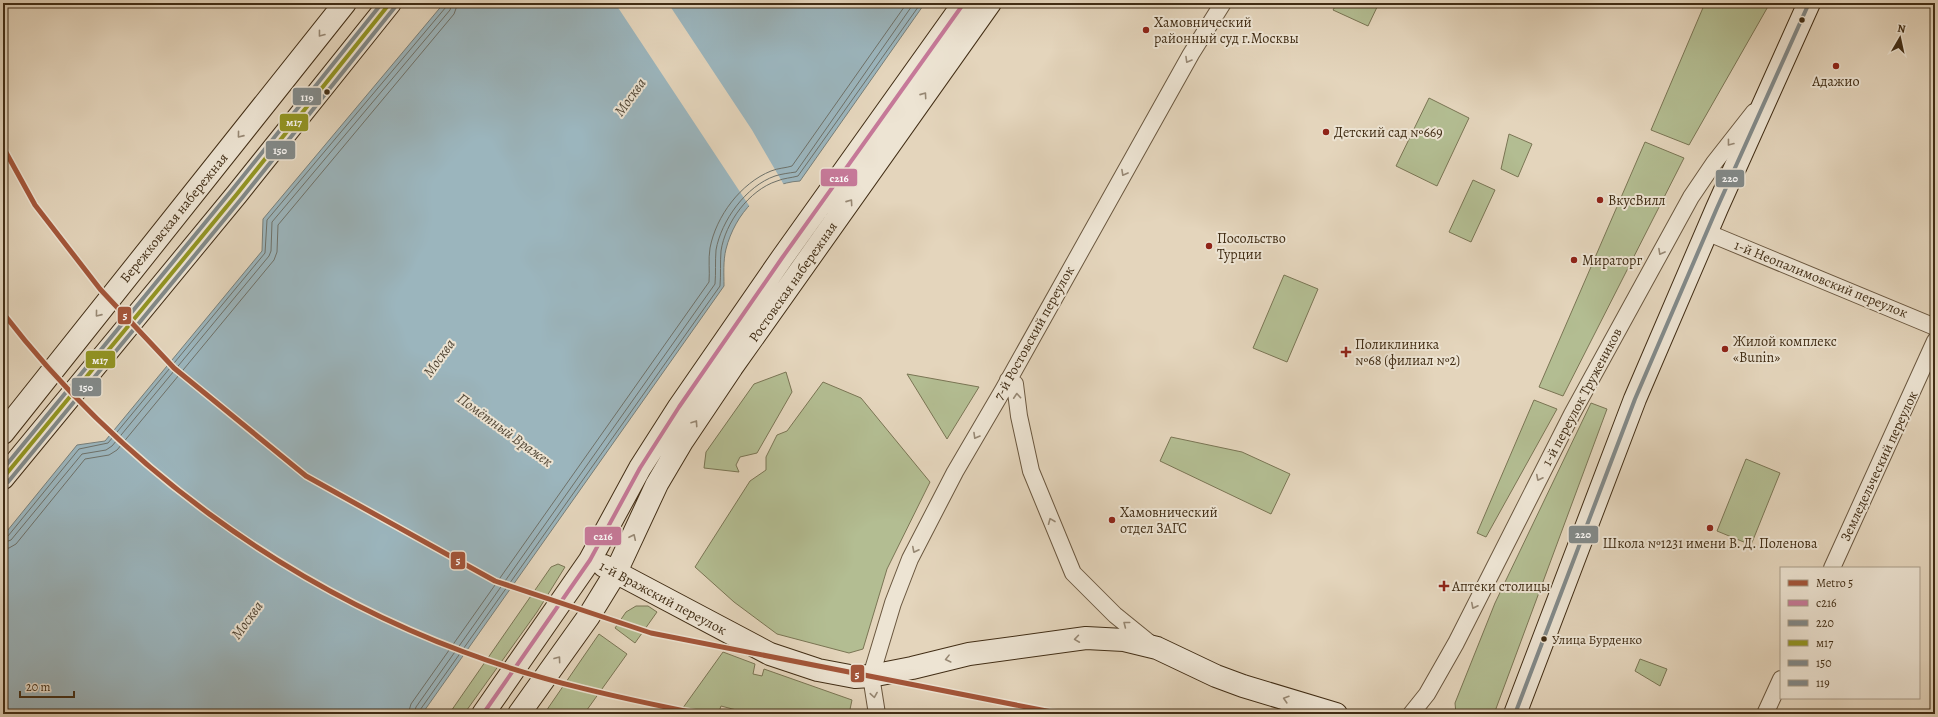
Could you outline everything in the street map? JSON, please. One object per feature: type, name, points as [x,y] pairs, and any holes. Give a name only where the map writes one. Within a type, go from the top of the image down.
[{"type":"main road","name":"Бережковская набережная","points":[[3,433],[345,3]]},
{"type":"main road","points":[[3,478],[237,194],[390,3]]},
{"type":"main road","name":"Ростовская набережная","points":[[483,714],[590,560],[640,468],[679,407],[782,258],[964,3]]},
{"type":"main road","name":"Ростовская набережная","points":[[519,714],[588,616],[616,572],[656,484],[683,440],[732,367],[990,3]]},
{"type":"main road","points":[[1515,714],[1635,399],[1706,232],[1810,3]]},
{"type":"main road","name":"1-й Вражский переулок","points":[[590,560],[616,572],[770,654],[818,670],[855,677],[871,676],[969,654],[1086,638],[1124,640],[1156,648],[1223,678],[1336,714]]},
{"type":"street","name":"7-й Ростовский переулок","points":[[871,676],[893,603],[910,559],[955,472],[1006,385],[1070,268],[1191,54],[1223,3]]},
{"type":"street","name":"1-й переулок Тружеников","points":[[1411,714],[1427,694],[1456,643],[1572,414],[1692,197],[1714,163],[1771,90]]},
{"type":"street","name":"1-й Неопалимовский переулок","points":[[1706,232],[1935,327]]},
{"type":"street","name":"Земледельческий переулок","points":[[1832,567],[1935,341]]},
{"type":"street","points":[[1006,385],[1015,384],[1017,388],[1019,416],[1031,471],[1073,573],[1115,615],[1156,648]]},
{"type":"street","points":[[871,676],[877,714]]},
{"type":"street","points":[[1765,714],[1780,681]]},
{"type":"green space","points":[[1337,3],[1379,3],[1368,26],[1333,10]]},
{"type":"green space","points":[[1705,3],[1770,3],[1689,145],[1651,130]]},
{"type":"green space","points":[[1429,98],[1469,118],[1437,186],[1396,166]]},
{"type":"green space","points":[[1509,134],[1532,144],[1518,177],[1501,169]]},
{"type":"green space","points":[[1645,142],[1684,158],[1563,396],[1539,387]]},
{"type":"green space","points":[[1473,180],[1495,190],[1471,242],[1449,232]]},
{"type":"green space","points":[[1284,275],[1318,289],[1287,362],[1253,348]]},
{"type":"green space","points":[[786,372],[792,392],[757,453],[740,457],[736,465],[739,472],[704,468],[706,452],[754,384]]},
{"type":"green space","points":[[907,374],[979,387],[947,439]]},
{"type":"green space","points":[[823,382],[861,398],[930,482],[887,569],[863,649],[849,653],[777,634],[734,602],[695,567],[750,481],[766,470],[766,457],[777,435],[787,431]]},
{"type":"green space","points":[[1534,400],[1557,409],[1486,537],[1477,533]]},
{"type":"green space","points":[[1591,403],[1607,409],[1494,714],[1456,714],[1455,703],[1495,603]]},
{"type":"green space","points":[[1171,437],[1242,452],[1290,474],[1271,514],[1160,461]]},
{"type":"green space","points":[[1746,459],[1780,473],[1751,545],[1717,531]]},
{"type":"green space","points":[[558,564],[565,567],[537,612],[464,714],[449,714],[551,567]]},
{"type":"green space","points":[[636,606],[648,606],[657,612],[635,643],[615,628],[626,612]]},
{"type":"green space","points":[[599,634],[627,654],[584,714],[544,714]]},
{"type":"green space","points":[[723,652],[755,664],[753,674],[762,676],[764,669],[852,700],[849,714],[744,714],[744,712],[721,706],[718,714],[694,714],[680,712]]},
{"type":"green space","points":[[1640,659],[1667,669],[1660,686],[1635,671]]},
{"type":"water","points":[[444,3],[925,3],[800,181],[786,183],[762,194],[743,213],[730,236],[726,249],[724,263],[724,286],[422,714],[3,714],[3,536],[77,445],[105,441],[262,251],[263,219]]},
{"type":"pier","points":[[615,3],[668,3],[752,130],[784,185],[766,193],[750,207]]},
{"type":"metro line","name":"5","points":[[3,147],[35,205],[100,289],[174,368],[306,476],[495,581],[651,633],[1062,714]]},
{"type":"metro line","name":"5","points":[[3,313],[49,368],[99,421],[153,469],[210,514],[270,555],[332,592],[397,624],[464,652],[522,672],[640,702],[700,714]]},
{"type":"transit line","name":"119","points":[[3,469],[232,190],[382,3]]},
{"type":"transit line","name":"м17","points":[[3,478],[237,194],[390,3]]},
{"type":"transit line","name":"с216","points":[[483,714],[590,560],[640,468],[679,407],[782,258],[964,3]]},
{"type":"transit line","name":"220","points":[[1515,714],[1635,399],[1717,208],[1809,3]]},
{"type":"transit line","name":"150","points":[[8,482],[242,198],[395,7]]},
{"type":"place","name":"Хамовнический районный суд г.Москвы","points":[[1146,30]]},
{"type":"place","name":"Адажио","points":[[1836,66]]},
{"type":"place","name":"Детский сад №669","points":[[1326,132]]},
{"type":"place","name":"ВкусВилл","points":[[1600,200]]},
{"type":"place","name":"Посольство Турции","points":[[1209,246]]},
{"type":"place","name":"Мираторг","points":[[1574,260]]},
{"type":"place","name":"Жилой комплекс «Bunin»","points":[[1725,349]]},
{"type":"place","name":"Поликлиника №68 (филиал №2)","points":[[1346,352]]},
{"type":"place","name":"Хамовнический отдел ЗАГС","points":[[1112,520]]},
{"type":"place","name":"Школа №1231 имени В. Д. Поленова","points":[[1710,528]]},
{"type":"place","name":"Аптеки столицы","points":[[1444,586]]},
{"type":"place","name":"Улица Бурденко","points":[[1544,639]]},
{"type":"water label","name":"Москва","points":[[630,97]]},
{"type":"water label","name":"Москва","points":[[439,358]]},
{"type":"water label","name":"Помётный Вражек","points":[[505,430]]},
{"type":"water label","name":"Москва","points":[[247,620]]}]
